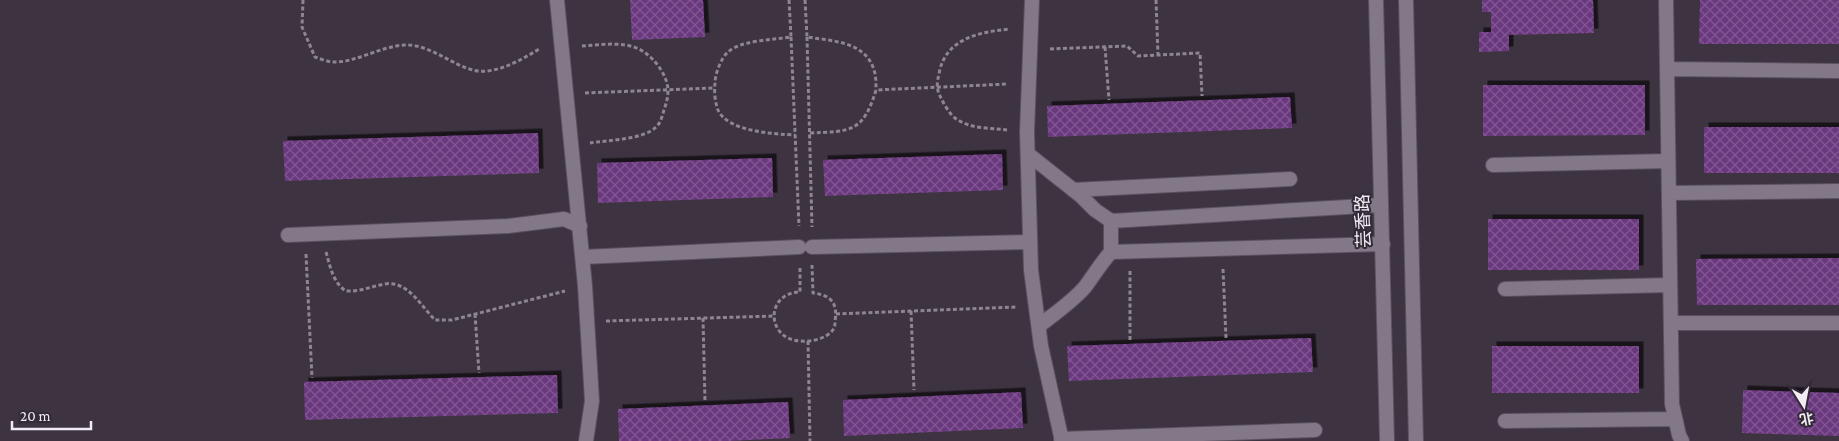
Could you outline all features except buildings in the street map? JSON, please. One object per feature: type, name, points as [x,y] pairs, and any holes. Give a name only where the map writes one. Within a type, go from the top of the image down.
[{"type":"street","points":[[556,0],[585,286],[592,401],[586,441]]},
{"type":"street","points":[[1032,0],[1027,132],[1031,270],[1039,326],[1062,440],[1315,430]]},
{"type":"street","name":"芸香路","points":[[1376,0],[1387,441]]},
{"type":"street","points":[[1406,0],[1416,441]]},
{"type":"street","points":[[1666,0],[1672,404],[1682,441]]},
{"type":"street","points":[[1667,69],[1839,71]]},
{"type":"street","points":[[1028,154],[1095,210],[1110,220],[1381,205]]},
{"type":"street","points":[[1493,165],[1668,161]]},
{"type":"street","points":[[1073,190],[1290,179]]},
{"type":"street","points":[[1669,193],[1839,191]]},
{"type":"street","points":[[288,235],[508,226],[564,219],[580,226]]},
{"type":"street","points":[[1110,220],[1111,252]]},
{"type":"street","points":[[582,257],[806,247],[1030,242]]},
{"type":"street","points":[[1039,326],[1084,288],[1098,266],[1111,252],[1383,244]]},
{"type":"street","points":[[1506,288],[1670,286]]},
{"type":"street","points":[[1671,323],[1839,322]]},
{"type":"street","points":[[1505,421],[1675,419]]},
{"type":"path","points":[[303,0],[302,27],[315,57],[333,62],[351,59],[381,49],[406,45],[432,51],[469,70],[487,71],[518,62],[560,41],[621,44],[638,49],[650,57],[660,68],[668,90],[662,118],[656,127],[638,136],[572,145]]},
{"type":"path","points":[[790,0],[795,135],[806,247],[813,293],[824,294],[833,301],[836,314],[834,329],[828,336],[808,341],[787,339],[778,331],[774,319],[776,308],[781,298],[793,292],[800,292],[806,247],[810,133],[805,0]]},
{"type":"path","points":[[1156,0],[1158,55]]},
{"type":"path","points":[[1027,132],[984,128],[957,120],[945,105],[937,88],[939,71],[944,56],[957,44],[975,34],[1031,27]]},
{"type":"path","points":[[807,37],[834,41],[860,50],[870,60],[875,71],[876,90],[870,110],[859,124],[845,131],[810,133]]},
{"type":"path","points":[[791,38],[750,43],[728,52],[721,62],[715,79],[715,88],[719,111],[731,123],[765,133],[795,135]]},
{"type":"path","points":[[1030,50],[1127,46],[1138,56],[1200,53],[1202,96]]},
{"type":"path","points":[[1106,47],[1109,100]]},
{"type":"path","points":[[876,90],[1029,83]]},
{"type":"path","points":[[566,93],[715,88]]},
{"type":"path","points":[[321,233],[331,270],[337,282],[346,291],[354,292],[387,284],[395,284],[409,291],[435,320],[452,320],[585,286]]},
{"type":"path","points":[[305,234],[312,378]]},
{"type":"path","points":[[1222,248],[1226,338]]},
{"type":"path","points":[[1129,251],[1130,340]]},
{"type":"path","points":[[836,314],[1036,306]]},
{"type":"path","points":[[911,311],[914,390]]},
{"type":"path","points":[[475,313],[479,373]]},
{"type":"path","points":[[587,321],[775,316]]},
{"type":"path","points":[[704,318],[706,401]]},
{"type":"path","points":[[808,341],[810,441]]}]
